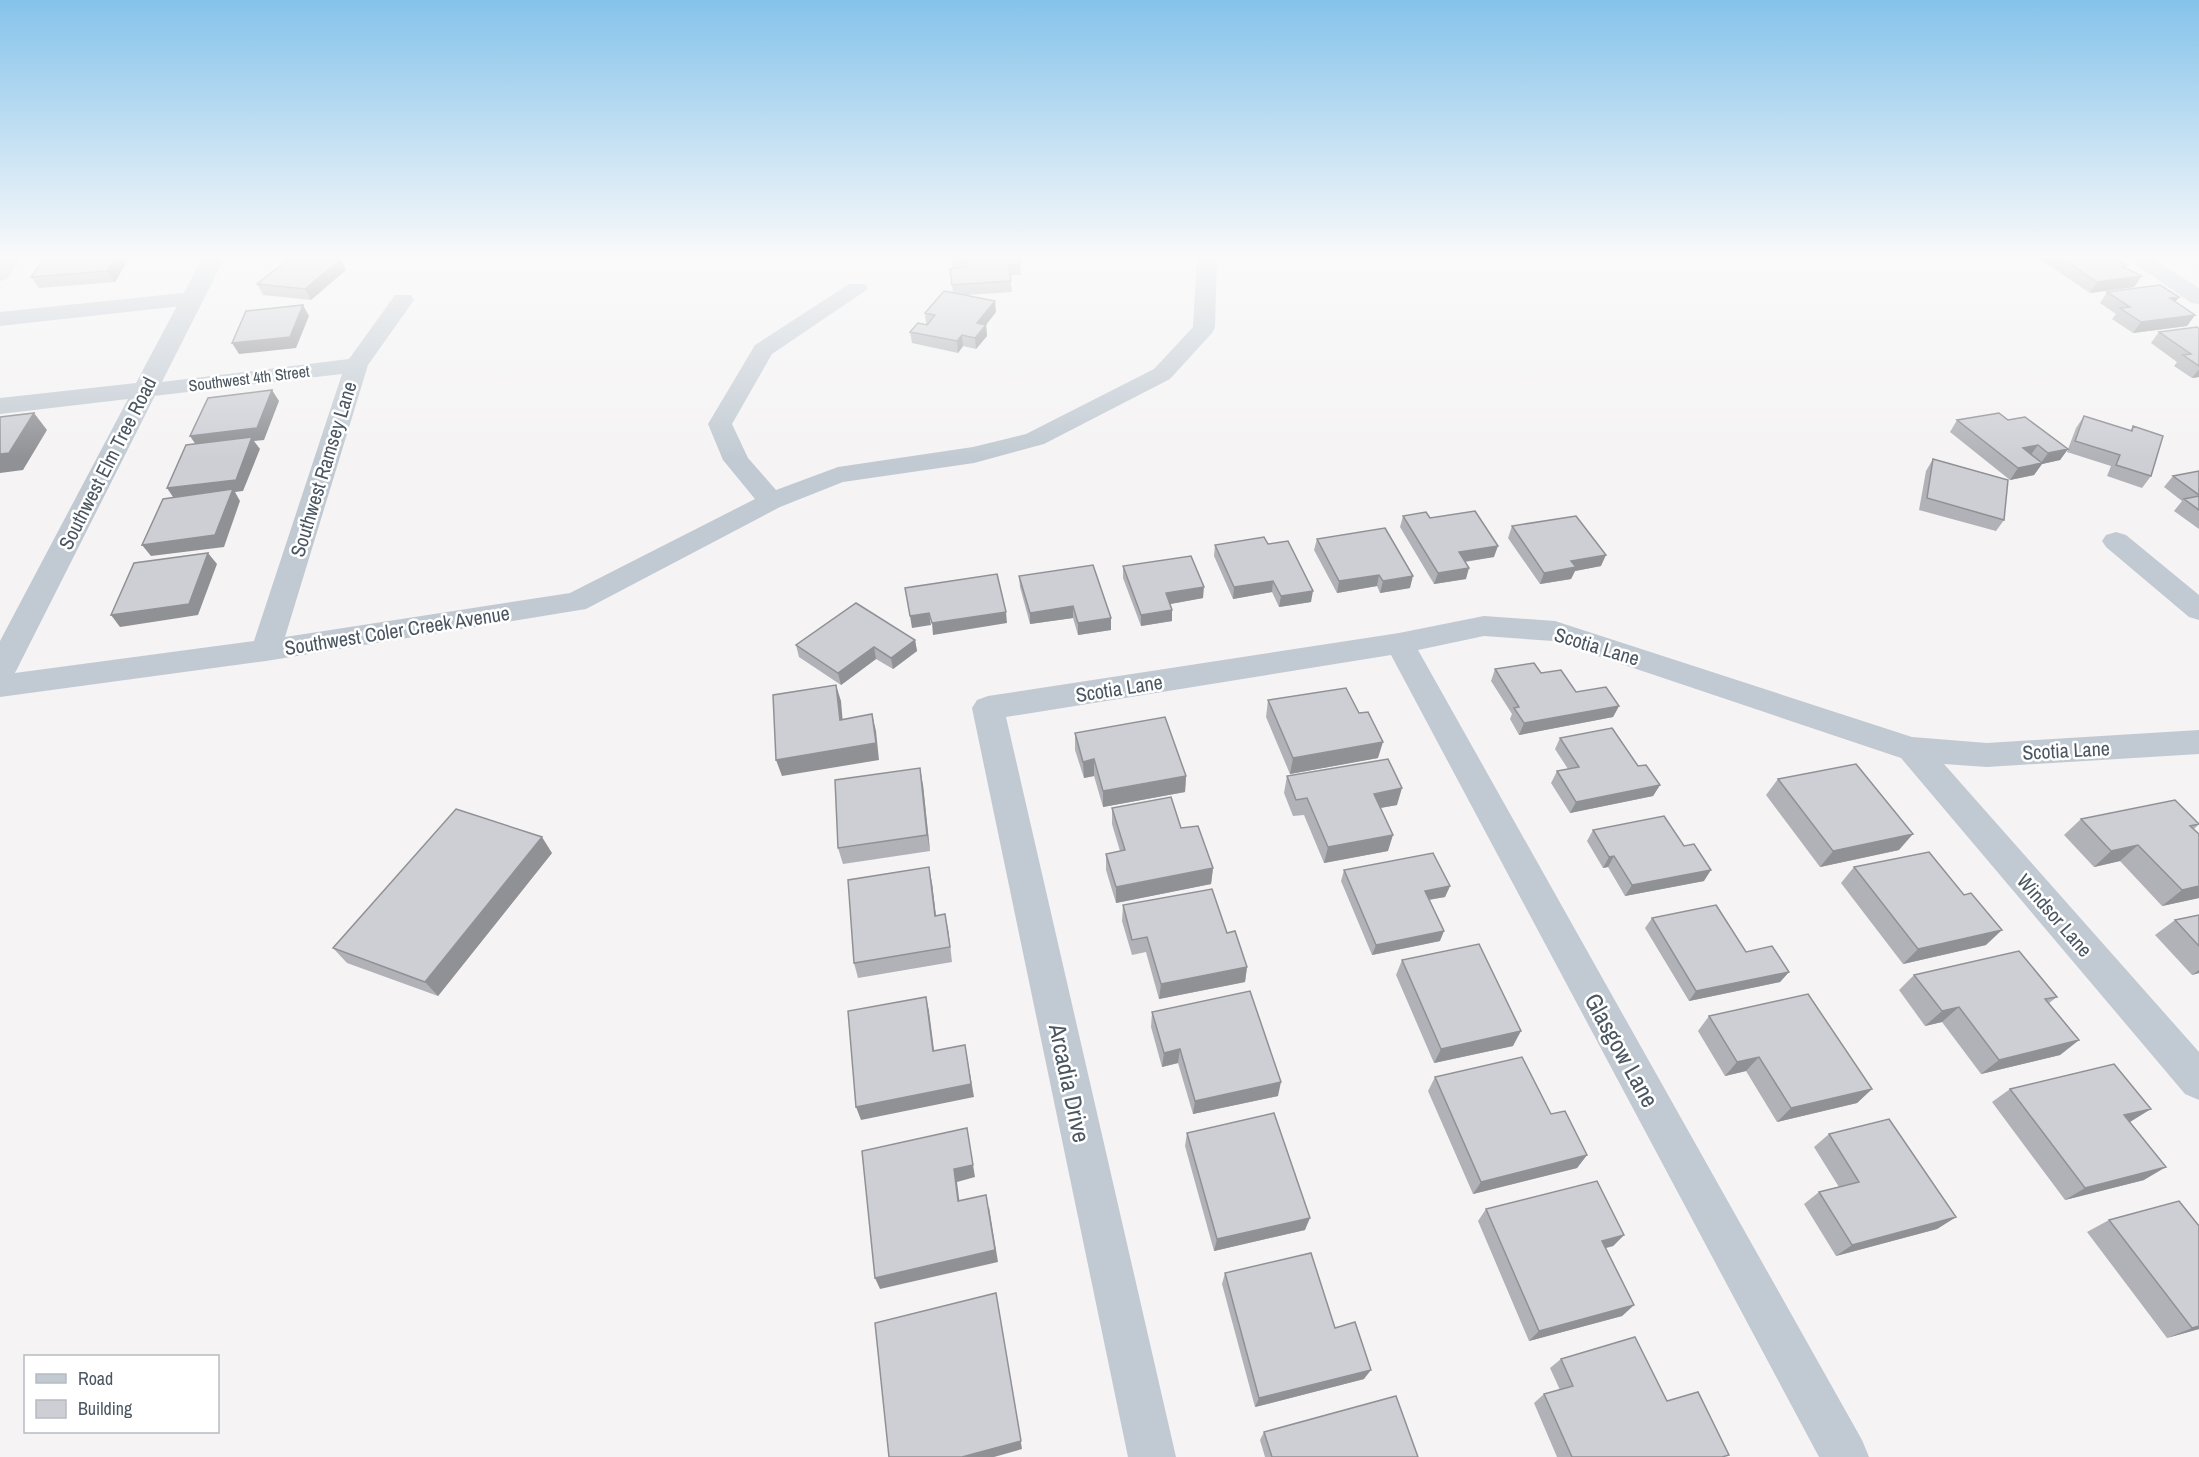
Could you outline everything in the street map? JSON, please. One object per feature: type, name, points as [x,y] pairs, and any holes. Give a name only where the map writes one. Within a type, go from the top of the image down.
[{"type":"street","name":"Southwest Elm Tree Road","points":[[0,671],[180,323]]},
{"type":"street","name":"Southwest Ramsey Lane","points":[[266,650],[356,365],[386,323]]},
{"type":"street","points":[[771,501],[736,459],[720,424],[763,350],[805,323]]},
{"type":"street","name":"Southwest Coler Creek Avenue","points":[[0,686],[266,650],[576,602],[771,501],[838,475],[974,455],[1035,439],[1162,374],[1204,328],[1204,323]]},
{"type":"street","name":"Southwest 4th Street","points":[[0,406],[356,365]]},
{"type":"street","points":[[2116,541],[2199,610]]},
{"type":"street","name":"Scotia Lane","points":[[988,708],[1399,643],[1484,626],[1555,631],[1912,749],[1987,754],[2199,742]]},
{"type":"street","name":"Glasgow Lane","points":[[1399,643],[1845,1457]]},
{"type":"street","name":"Arcadia Drive","points":[[988,708],[1152,1457]]},
{"type":"street","name":"Windsor Lane","points":[[1912,749],[2199,1081]]},
{"type":"building","points":[[241,323],[296,323],[290,337],[232,343]]},
{"type":"building","points":[[918,323],[927,325],[929,323],[977,323],[986,325],[975,338],[962,335],[957,341],[910,332]]},
{"type":"building","points":[[2197,327],[2199,329],[2199,366],[2183,355],[2191,354],[2159,332]]},
{"type":"building","points":[[272,390],[257,428],[190,436],[208,398]]},
{"type":"building","points":[[34,413],[9,453],[0,454],[0,417]]},
{"type":"building","points":[[1999,413],[2008,420],[2025,417],[2068,449],[2048,453],[2038,445],[2023,448],[2042,463],[2018,468],[1957,420]]},
{"type":"building","points":[[2084,416],[2132,431],[2133,426],[2163,436],[2151,476],[2116,465],[2120,455],[2075,441]]},
{"type":"building","points":[[252,437],[236,480],[167,488],[186,445]]},
{"type":"building","points":[[1933,459],[2008,480],[2004,520],[1927,498]]},
{"type":"building","points":[[2199,471],[2199,495],[2173,476]]},
{"type":"building","points":[[233,489],[215,535],[142,545],[163,499]]},
{"type":"building","points":[[2199,496],[2199,510],[2184,499]]},
{"type":"building","points":[[1475,511],[1498,546],[1459,552],[1469,568],[1438,573],[1403,516],[1426,512],[1430,518]]},
{"type":"building","points":[[1576,516],[1606,555],[1571,561],[1576,567],[1544,573],[1512,526]]},
{"type":"building","points":[[1385,528],[1413,576],[1383,581],[1379,575],[1339,581],[1317,539]]},
{"type":"building","points":[[1264,537],[1268,544],[1288,541],[1313,591],[1281,596],[1273,581],[1234,587],[1215,545]]},
{"type":"building","points":[[208,553],[189,604],[111,615],[134,563]]},
{"type":"building","points":[[1191,556],[1204,587],[1166,593],[1172,610],[1141,615],[1123,566]]},
{"type":"building","points":[[1093,565],[1111,618],[1078,623],[1073,606],[1030,613],[1019,576]]},
{"type":"building","points":[[997,574],[1006,612],[932,623],[929,613],[910,616],[905,588]]},
{"type":"building","points":[[856,603],[915,640],[891,658],[874,647],[838,673],[796,645]]},
{"type":"building","points":[[1534,663],[1541,673],[1561,670],[1576,692],[1606,687],[1619,706],[1524,723],[1514,708],[1519,707],[1495,669]]},
{"type":"building","points":[[836,685],[840,720],[872,714],[876,743],[776,760],[773,695]]},
{"type":"building","points":[[1346,688],[1359,713],[1368,712],[1383,742],[1293,758],[1268,700]]},
{"type":"building","points":[[1165,717],[1186,776],[1103,791],[1094,759],[1083,762],[1075,733]]},
{"type":"building","points":[[1612,728],[1638,766],[1646,765],[1660,785],[1576,802],[1557,771],[1579,767],[1560,738]]},
{"type":"building","points":[[1388,759],[1402,788],[1374,794],[1393,835],[1328,847],[1307,798],[1296,800],[1287,776]]},
{"type":"building","points":[[1856,764],[1913,834],[1833,851],[1778,779]]},
{"type":"building","points":[[920,768],[927,835],[838,848],[835,780]]},
{"type":"building","points":[[1171,797],[1181,828],[1198,826],[1213,868],[1116,887],[1106,854],[1125,850],[1112,808]]},
{"type":"building","points":[[2175,800],[2199,824],[2190,826],[2199,834],[2199,886],[2182,890],[2138,845],[2111,851],[2081,819]]},
{"type":"building","points":[[456,809],[542,837],[425,982],[333,948]]},
{"type":"building","points":[[1664,816],[1684,846],[1694,844],[1711,870],[1632,885],[1614,856],[1609,857],[1593,830]]},
{"type":"building","points":[[1929,852],[1964,895],[1971,893],[2002,930],[1918,949],[1854,867]]},
{"type":"building","points":[[1433,853],[1450,886],[1425,891],[1444,931],[1376,945],[1344,870]]},
{"type":"building","points":[[929,867],[935,916],[945,914],[950,947],[854,963],[848,880]]},
{"type":"building","points":[[1212,889],[1227,933],[1235,931],[1247,967],[1161,984],[1147,937],[1132,940],[1123,905]]},
{"type":"building","points":[[1716,905],[1746,952],[1772,946],[1789,972],[1696,991],[1652,918]]},
{"type":"building","points":[[2199,915],[2199,946],[2175,920]]},
{"type":"building","points":[[1479,944],[1521,1031],[1441,1049],[1402,960]]},
{"type":"building","points":[[2019,951],[2057,997],[2045,999],[2079,1040],[1999,1060],[1959,1007],[1942,1011],[1914,975]]},
{"type":"building","points":[[1250,991],[1281,1082],[1195,1101],[1180,1049],[1164,1053],[1152,1012]]},
{"type":"building","points":[[1808,994],[1872,1089],[1791,1108],[1759,1057],[1737,1062],[1709,1016]]},
{"type":"building","points":[[926,997],[933,1051],[965,1045],[971,1084],[856,1107],[848,1011]]},
{"type":"building","points":[[1522,1057],[1551,1114],[1565,1111],[1587,1155],[1481,1182],[1435,1077]]},
{"type":"building","points":[[2114,1064],[2151,1109],[2124,1115],[2166,1167],[2085,1188],[2010,1089]]},
{"type":"building","points":[[1274,1113],[1310,1218],[1217,1239],[1187,1133]]},
{"type":"building","points":[[1889,1119],[1956,1217],[1852,1245],[1819,1192],[1859,1182],[1829,1134]]},
{"type":"building","points":[[967,1128],[973,1165],[954,1169],[958,1201],[986,1195],[995,1250],[875,1278],[862,1151]]},
{"type":"building","points":[[1597,1181],[1624,1235],[1602,1241],[1634,1305],[1539,1331],[1486,1209]]},
{"type":"building","points":[[2179,1201],[2199,1226],[2199,1326],[2192,1328],[2109,1220]]},
{"type":"building","points":[[1311,1253],[1335,1328],[1355,1322],[1371,1370],[1259,1398],[1225,1273]]},
{"type":"building","points":[[996,1293],[1021,1441],[962,1457],[889,1457],[875,1323]]},
{"type":"building","points":[[1635,1337],[1667,1401],[1698,1392],[1729,1455],[1722,1457],[1572,1457],[1544,1394],[1573,1386],[1561,1359]]},
{"type":"building","points":[[1396,1396],[1418,1457],[1272,1457],[1264,1432]]}]
